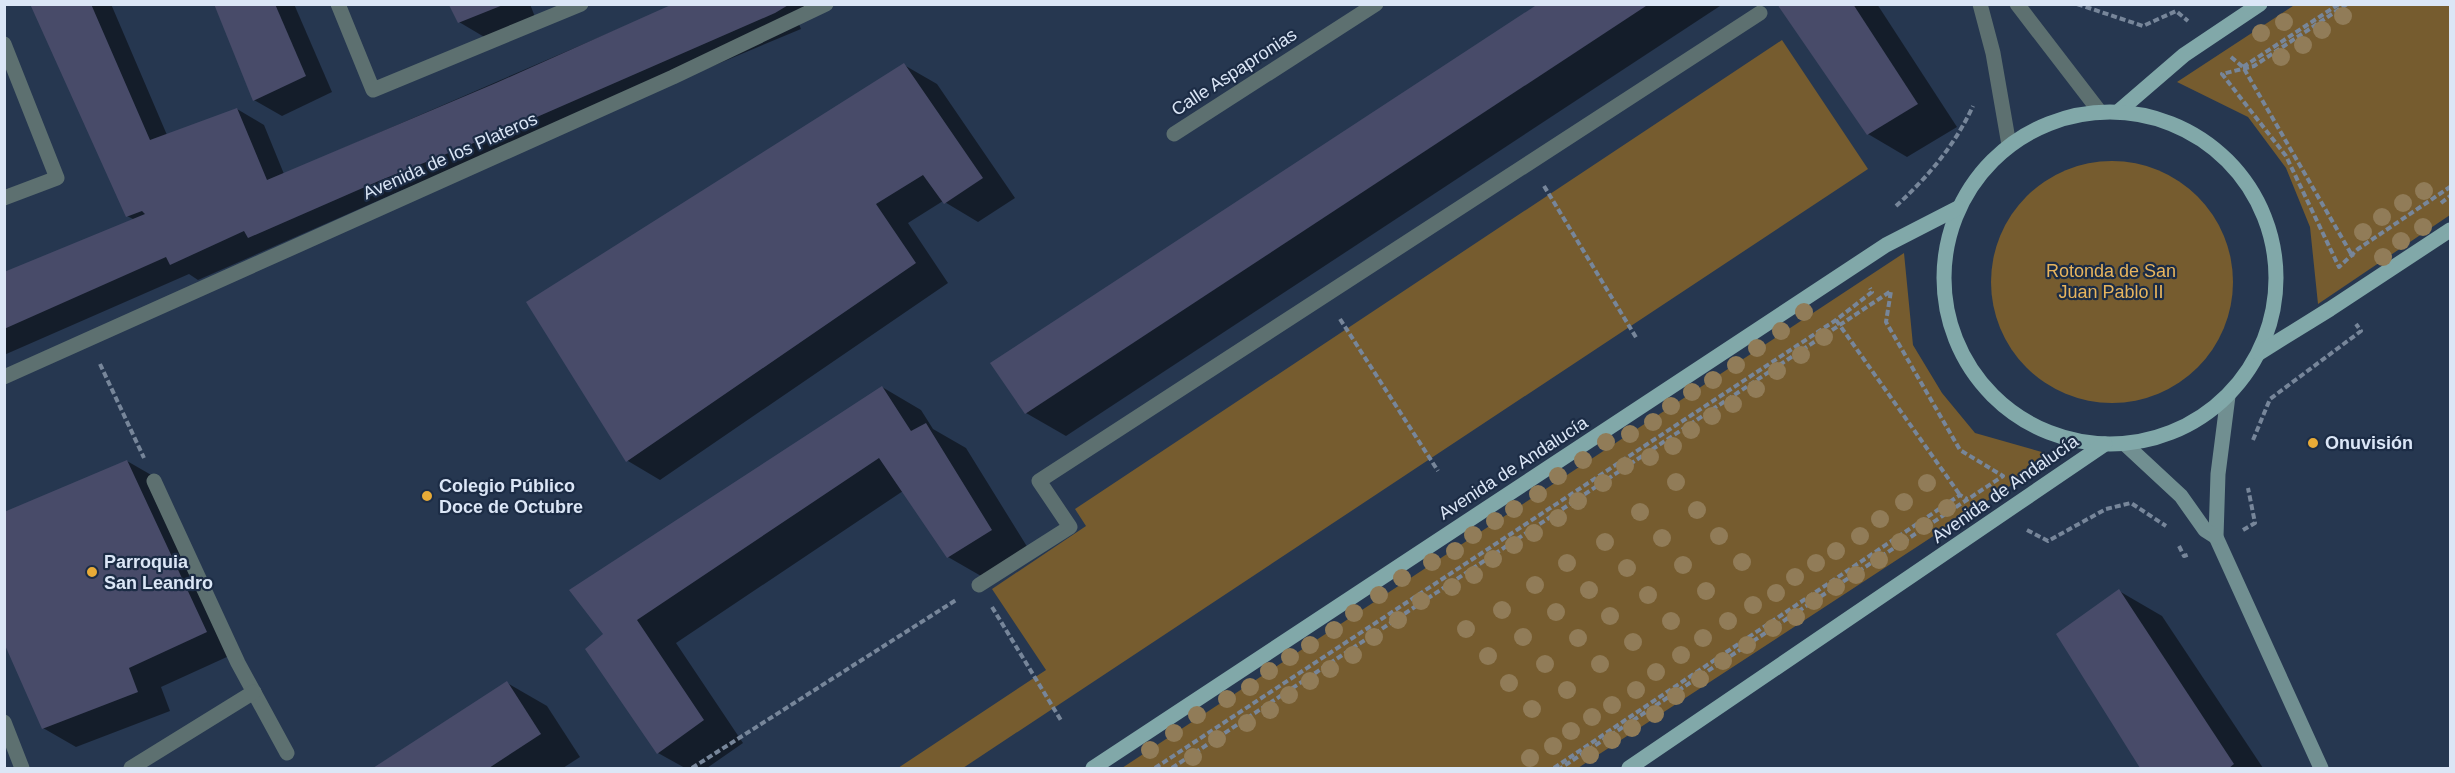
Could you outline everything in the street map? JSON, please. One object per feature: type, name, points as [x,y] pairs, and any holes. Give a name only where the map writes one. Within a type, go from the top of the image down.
[{"type":"main road","points":[[2119,111],[2184,55],[2260,4]]},
{"type":"main road","points":[[2119,111],[2165,121],[2207,142],[2241,175],[2265,216],[2276,261],[2274,309],[2259,353],[2228,396],[2206,414],[2181,429],[2153,439],[2125,444],[2105,444],[2058,436],[2016,416],[1982,384],[1957,345],[1944,299],[1944,252],[1958,208],[1977,177],[2009,145],[2037,128],[2067,117],[2100,112],[2119,111]]},
{"type":"main road","name":"Avenida de Andalucía","points":[[1093,768],[1855,265],[1886,245],[1958,208]]},
{"type":"main road","points":[[2259,353],[2451,230]]},
{"type":"main road","points":[[2228,396],[2218,474],[2216,537],[2321,768]]},
{"type":"main road","name":"Avenida de Andalucía","points":[[1629,768],[2105,444]]},
{"type":"main road","points":[[2125,444],[2181,496],[2205,530],[2216,537]]},
{"type":"street","points":[[338,4],[373,90],[546,11],[581,4]]},
{"type":"street","name":"Avenida de los Plateros","points":[[4,377],[673,77],[826,4]]},
{"type":"street","name":"Calle Aspapronias","points":[[1174,134],[1376,4]]},
{"type":"street","points":[[1980,4],[1993,53],[2009,145]]},
{"type":"street","points":[[2017,4],[2100,112]]},
{"type":"street","points":[[979,585],[1070,527],[1039,481],[1760,13]]},
{"type":"street","points":[[4,44],[57,178],[4,198]]},
{"type":"street","points":[[154,481],[254,692],[287,753]]},
{"type":"street","points":[[131,768],[254,692]]},
{"type":"street","points":[[4,722],[22,768]]},
{"type":"path","points":[[2077,4],[2143,26],[2176,11],[2243,67],[2355,260]]},
{"type":"path","points":[[2243,67],[2339,4]]},
{"type":"path","points":[[2347,4],[2254,66],[2222,74],[2286,156],[2339,267],[2358,249],[2451,187]]},
{"type":"path","points":[[1896,207],[1922,183],[1960,134],[1975,101]]},
{"type":"path","points":[[1530,162],[1636,339]]},
{"type":"path","points":[[1155,768],[1836,320],[1872,292],[1855,265]]},
{"type":"path","points":[[1172,768],[1891,291],[1886,322],[1960,450],[2003,476],[1561,768]]},
{"type":"path","points":[[1325,295],[1438,471]]},
{"type":"path","points":[[1836,320],[1960,495]]},
{"type":"path","points":[[89,339],[154,481]]},
{"type":"path","points":[[692,768],[979,585],[1062,722]]},
{"type":"green space","points":[[2296,4],[2450,5],[2450,215],[2318,304],[2310,227],[2286,168],[2248,117],[2177,82]]},
{"type":"green space","points":[[1782,40],[1868,169],[963,768],[898,768],[1046,670],[992,589],[1086,526],[1075,509]]},
{"type":"green space","name":"Rotonda de San Juan Pablo II","points":[[2100,161],[2124,161],[2147,166],[2169,175],[2198,196],[2213,215],[2224,236],[2231,258],[2233,282],[2231,306],[2224,328],[2213,349],[2198,368],[2169,389],[2147,398],[2124,403],[2100,403],[2077,398],[2055,389],[2035,376],[2018,359],[2005,339],[1996,317],[1991,294],[1991,270],[1996,247],[2005,225],[2018,205],[2035,188],[2055,175],[2077,166]]},
{"type":"green space","points":[[1904,253],[1913,345],[1942,393],[1975,433],[2056,456],[1578,768],[1122,768]]},
{"type":"building","points":[[30,4],[91,4],[150,140],[237,108],[267,180],[496,83],[673,4],[790,4],[775,13],[514,127],[381,180],[248,238],[244,231],[170,265],[166,257],[4,329],[4,272],[145,214],[142,211],[126,217]]},
{"type":"building","points":[[214,4],[275,4],[306,76],[253,101]]},
{"type":"building","points":[[1538,4],[1649,4],[1025,414],[990,363]]},
{"type":"building","points":[[1777,4],[1853,4],[1918,104],[1867,135]]},
{"type":"building","points":[[449,5],[503,5],[458,23]]},
{"type":"building","points":[[904,63],[983,178],[944,204],[923,175],[876,204],[916,263],[626,462],[526,302]]},
{"type":"building","points":[[882,386],[911,431],[926,423],[992,530],[947,558],[879,458],[637,620],[704,720],[657,754],[585,649],[603,634],[569,590]]},
{"type":"building","name":"Parroquia San Leandro","points":[[127,460],[207,632],[129,668],[138,692],[42,729],[4,643],[4,512]]},
{"type":"building","points":[[2119,589],[2234,764],[2229,768],[2140,768],[2056,634]]},
{"type":"building","points":[[507,681],[541,734],[489,768],[373,768]]},
{"type":"place","name":"Onuvisión","points":[[2313,443]]},
{"type":"place","name":"Colegio Público Doce de Octubre","points":[[427,496]]},
{"type":"place","name":"Parroquia San Leandro","points":[[92,572]]}]
